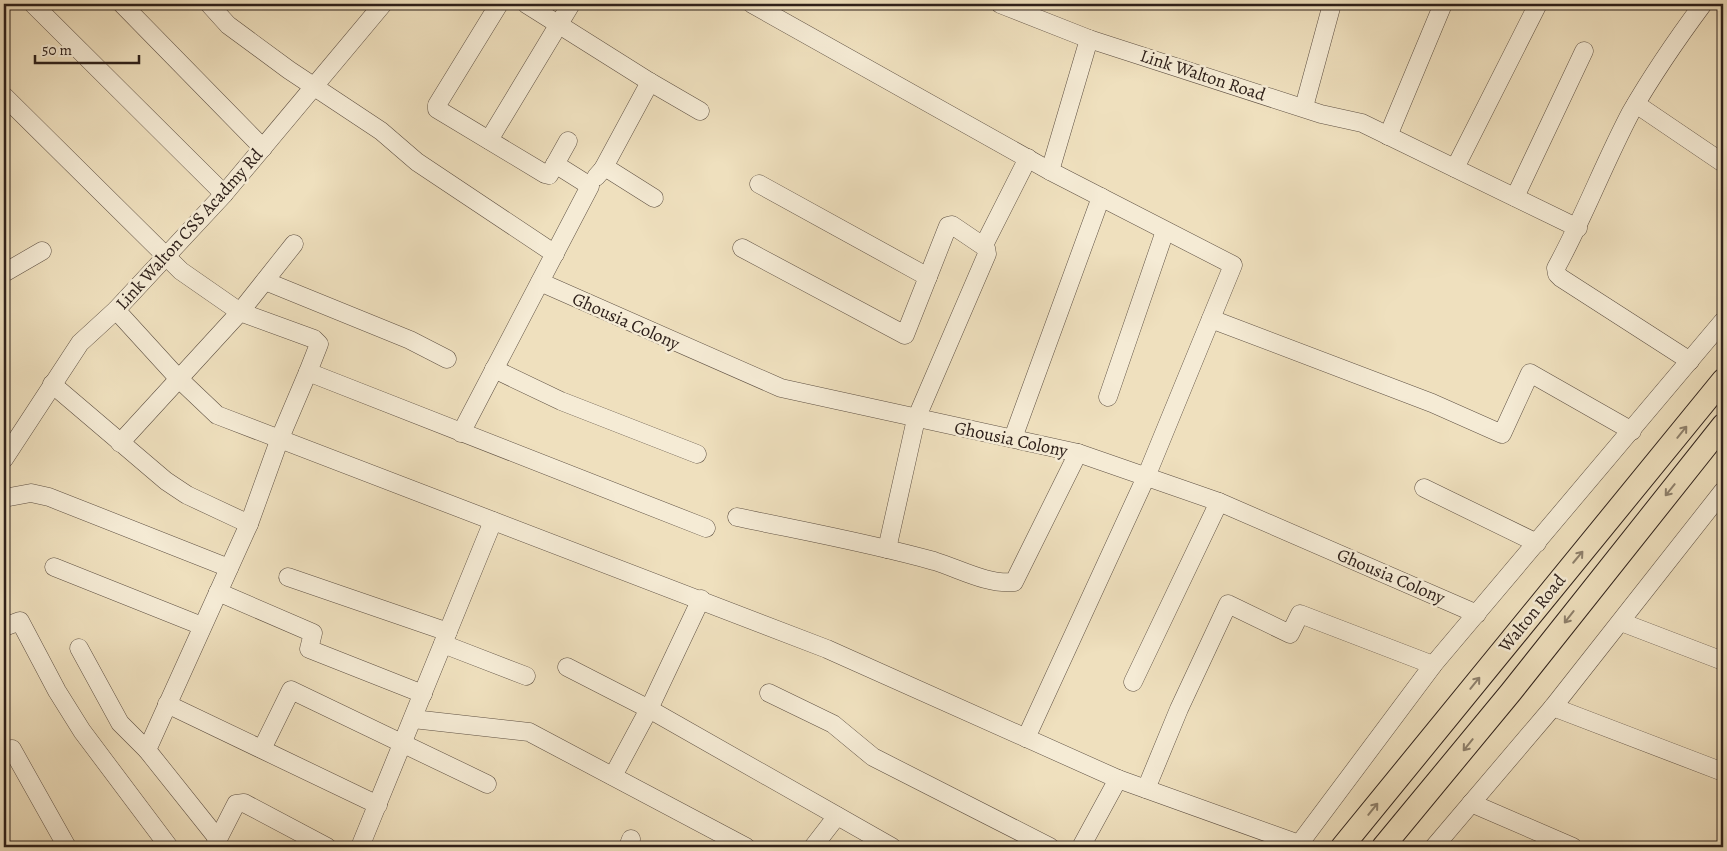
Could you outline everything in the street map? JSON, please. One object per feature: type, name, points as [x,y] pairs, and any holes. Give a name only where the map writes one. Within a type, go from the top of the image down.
[{"type":"main road","name":"Walton Road","points":[[1342,847],[1723,380]]},
{"type":"main road","name":"Walton Road","points":[[1383,847],[1511,692],[1723,426]]},
{"type":"street","points":[[33,4],[224,194]]},
{"type":"street","points":[[122,4],[263,148]]},
{"type":"street","points":[[209,4],[228,25],[314,87],[381,131],[417,162],[555,254]]},
{"type":"street","points":[[499,4],[437,105],[437,109],[549,175],[568,141]]},
{"type":"street","points":[[526,4],[700,111]]},
{"type":"street","points":[[489,140],[571,4]]},
{"type":"street","points":[[752,4],[1050,171],[1233,266],[1146,477],[1026,738]]},
{"type":"street","name":"Link Walton Road","points":[[1000,4],[1089,39],[1304,108],[1362,123],[1578,228]]},
{"type":"street","points":[[1304,108],[1332,4]]},
{"type":"street","points":[[1388,136],[1443,4]]},
{"type":"street","points":[[1455,168],[1538,4]]},
{"type":"street","points":[[1690,361],[1557,274],[1556,268],[1578,228],[1636,104],[1659,64],[1704,4]]},
{"type":"street","name":"Link Walton CSS Acadmy Rd","points":[[4,459],[80,343],[116,310],[224,194],[314,87],[373,7]]},
{"type":"street","points":[[1050,171],[1089,39]]},
{"type":"street","points":[[1515,197],[1584,51]]},
{"type":"street","points":[[461,433],[590,186],[602,169],[650,82]]},
{"type":"street","points":[[4,96],[165,258],[240,312],[314,339],[319,344],[280,438],[249,524],[147,750]]},
{"type":"street","points":[[1636,104],[1723,163]]},
{"type":"street","points":[[984,244],[1028,158]]},
{"type":"street","points":[[555,164],[590,186]]},
{"type":"street","points":[[602,169],[608,169],[654,198]]},
{"type":"street","points":[[760,184],[928,276]]},
{"type":"street","points":[[1013,438],[1101,197]]},
{"type":"street","points":[[742,248],[906,335],[948,226],[952,225],[984,244],[987,254],[916,419],[887,549]]},
{"type":"street","points":[[1108,397],[1166,230]]},
{"type":"street","points":[[120,443],[240,312],[294,244]]},
{"type":"street","points":[[4,273],[42,251]]},
{"type":"street","points":[[264,281],[410,340],[447,359]]},
{"type":"street","name":"Ghousia Colony","points":[[540,282],[781,388],[1078,453],[1219,502],[1477,614]]},
{"type":"street","points":[[116,310],[178,378],[217,416],[280,438],[827,649],[1118,779],[1298,846],[1433,665],[1723,321]]},
{"type":"street","points":[[1211,319],[1432,403],[1502,434],[1530,373],[1632,431]]},
{"type":"street","points":[[494,369],[561,401],[697,454]]},
{"type":"street","points":[[308,372],[706,528]]},
{"type":"street","points":[[52,384],[166,481],[187,495],[249,524]]},
{"type":"street","points":[[737,517],[935,561],[1002,584],[1014,582],[1078,453]]},
{"type":"street","points":[[1424,488],[1537,543]]},
{"type":"street","points":[[4,498],[31,493],[49,497],[229,568]]},
{"type":"street","points":[[1434,847],[1553,707],[1722,495]]},
{"type":"street","points":[[1132,682],[1219,502]]},
{"type":"street","points":[[360,847],[493,521]]},
{"type":"street","points":[[54,567],[202,626]]},
{"type":"street","points":[[288,577],[445,638],[526,676]]},
{"type":"street","points":[[218,592],[313,633],[310,649],[423,694]]},
{"type":"street","points":[[613,776],[649,709],[700,599]]},
{"type":"street","points":[[1146,789],[1179,709],[1228,604],[1290,634],[1300,614],[1433,665]]},
{"type":"street","points":[[4,627],[20,621],[57,691],[82,731],[169,847]]},
{"type":"street","points":[[1621,622],[1723,661]]},
{"type":"street","points":[[80,648],[120,723],[147,750],[216,843],[236,804],[244,803],[326,847]]},
{"type":"street","points":[[567,667],[649,709],[892,847]]},
{"type":"street","points":[[262,749],[290,690],[487,784]]},
{"type":"street","points":[[769,693],[833,724],[873,757],[1050,847]]},
{"type":"street","points":[[167,704],[378,805]]},
{"type":"street","points":[[1553,707],[1723,772]]},
{"type":"street","points":[[413,719],[529,732],[746,847]]},
{"type":"street","points":[[12,749],[67,847]]},
{"type":"street","points":[[1081,847],[1118,779]]},
{"type":"street","points":[[1471,803],[1573,847]]},
{"type":"street","points":[[814,847],[836,816]]}]
